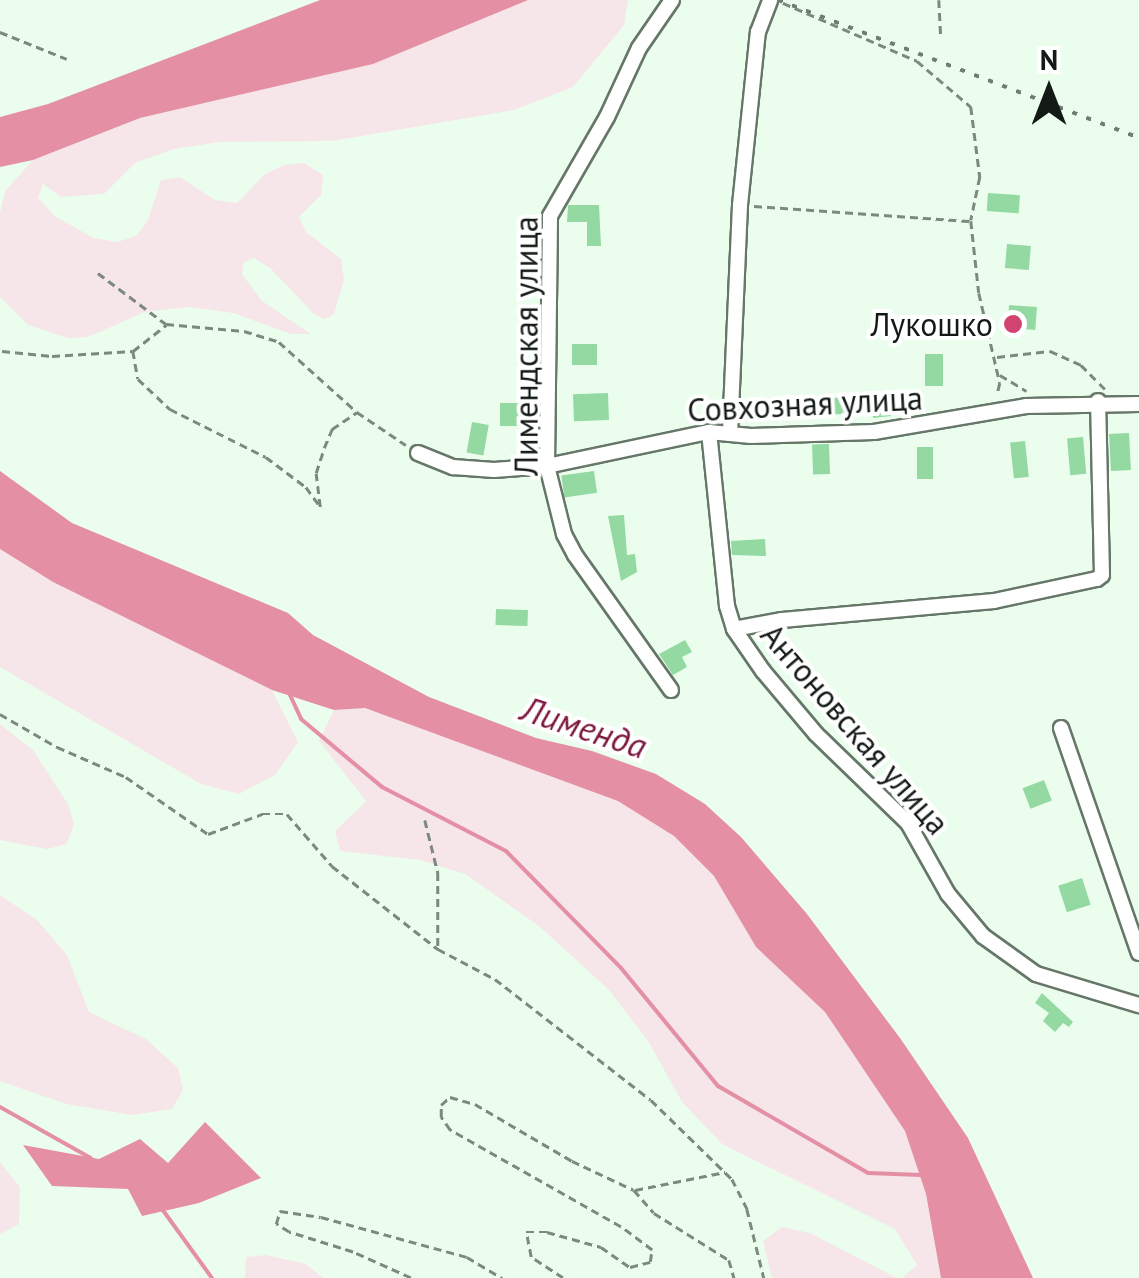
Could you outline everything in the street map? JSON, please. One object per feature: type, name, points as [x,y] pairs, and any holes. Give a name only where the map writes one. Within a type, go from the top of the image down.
[{"type":"street","name":"Лимендская улица","points":[[671,690],[575,555],[564,534],[547,466],[550,216],[601,128],[639,48],[672,0]]},
{"type":"street","points":[[730,434],[740,204],[758,32],[774,0]]},
{"type":"street","name":"Совхозная улица","points":[[418,453],[466,468],[547,466],[708,432],[874,432],[1050,405],[1098,401],[1139,404]]},
{"type":"street","points":[[734,629],[782,620],[994,601],[1097,579],[1102,575],[1098,401]]},
{"type":"street","name":"Антоновская улица","points":[[708,432],[720,564],[734,629],[816,734],[908,823],[948,894],[982,936],[1036,974],[1139,1005]]},
{"type":"street","points":[[1061,728],[1139,954]]},
{"type":"path","points":[[774,0],[916,61],[972,107],[980,176],[971,220],[979,293],[998,373],[994,412]]},
{"type":"path","points":[[939,0],[941,36]]},
{"type":"path","points":[[0,32],[67,59]]},
{"type":"path","points":[[740,204],[971,220]]},
{"type":"path","points":[[98,273],[166,324],[244,331],[279,342],[357,412],[418,453]]},
{"type":"path","points":[[2,351],[52,356],[133,351],[166,324]]},
{"type":"path","points":[[133,351],[138,379],[170,409],[266,457],[306,486],[320,508],[316,473],[324,448],[332,429],[357,412]]},
{"type":"path","points":[[996,358],[1006,352],[1050,352],[1081,365],[1122,404]]},
{"type":"path","points":[[998,373],[1050,405]]},
{"type":"path","points":[[0,714],[57,747],[126,777],[208,834],[262,814],[288,814],[332,866],[438,949],[495,979],[651,1100],[725,1172],[747,1209],[764,1276]]},
{"type":"path","points":[[425,820],[438,873],[438,949]]},
{"type":"path","points":[[563,1278],[531,1257],[526,1232],[547,1232],[602,1246],[630,1267],[650,1262],[652,1250],[621,1227],[450,1130],[441,1117],[440,1104],[450,1097],[475,1104],[572,1161],[634,1190],[654,1213],[728,1260],[734,1278]]},
{"type":"path","points":[[634,1190],[725,1172]]},
{"type":"path","points":[[411,1278],[353,1252],[289,1232],[276,1224],[280,1211],[321,1217],[467,1258],[502,1278]]},
{"type":"shaded area","points":[[320,0],[528,0],[373,64],[140,118],[33,160],[0,167],[0,117],[48,104]]},
{"type":"shaded area","points":[[528,0],[628,0],[624,25],[573,87],[514,110],[332,141],[220,142],[174,149],[135,163],[104,194],[61,197],[43,184],[38,198],[56,217],[94,238],[117,242],[136,236],[148,220],[161,180],[180,177],[215,200],[237,203],[265,174],[284,165],[304,163],[323,175],[321,195],[299,217],[306,232],[341,259],[344,280],[334,314],[325,319],[314,314],[271,269],[254,258],[243,263],[242,274],[262,301],[311,334],[291,334],[233,313],[189,307],[145,312],[88,337],[68,338],[28,325],[0,297],[0,213],[5,191],[33,160],[140,118],[373,64]]},
{"type":"shaded area","points":[[0,471],[72,523],[288,613],[313,635],[429,697],[536,738],[592,751],[656,774],[705,804],[741,837],[807,914],[900,1038],[968,1138],[1033,1278],[941,1278],[926,1194],[905,1131],[825,1012],[756,947],[714,876],[674,836],[618,801],[365,708],[334,710],[272,690],[53,582],[0,549]]},
{"type":"shaded area","points":[[0,549],[53,582],[272,690],[298,742],[275,775],[239,794],[201,784],[0,667]]},
{"type":"shaded area","points":[[365,708],[619,801],[674,836],[714,876],[756,947],[825,1012],[905,1131],[926,1194],[941,1278],[902,1278],[917,1265],[895,1229],[722,1144],[682,1102],[648,1041],[609,990],[539,926],[465,874],[420,860],[340,851],[335,831],[366,801],[319,741],[334,710]]},
{"type":"shaded area","points":[[0,724],[33,750],[68,804],[74,824],[67,844],[47,849],[0,840]]},
{"type":"shaded area","points":[[0,895],[37,920],[67,955],[89,1012],[146,1039],[178,1068],[183,1090],[172,1109],[132,1115],[66,1104],[0,1081]]},
{"type":"shaded area","points":[[205,1122],[261,1178],[199,1203],[142,1216],[128,1189],[52,1186],[23,1145],[99,1159],[140,1139],[168,1163]]},
{"type":"shaded area","points":[[0,1162],[20,1187],[19,1224],[0,1234]]},
{"type":"shaded area","points":[[782,1227],[810,1233],[897,1278],[772,1278],[763,1241]]},
{"type":"shaded area","points":[[266,1255],[306,1264],[323,1278],[245,1278],[246,1257]]},
{"type":"building","points":[[988,193],[1020,195],[1019,213],[987,211]]},
{"type":"building","points":[[568,205],[599,205],[601,246],[587,246],[587,222],[567,222]]},
{"type":"building","points":[[1007,244],[1031,246],[1029,270],[1005,268]]},
{"type":"building","points":[[1009,305],[1037,307],[1035,330],[1007,328]]},
{"type":"building","points":[[572,344],[597,344],[597,365],[572,365]]},
{"type":"building","points":[[925,354],[943,354],[943,386],[925,386]]},
{"type":"building","points":[[608,393],[609,420],[574,421],[573,394]]},
{"type":"building","points":[[853,396],[853,403],[889,399],[891,416],[873,418],[872,412],[826,415],[825,406],[834,405],[834,398]]},
{"type":"building","points":[[500,403],[524,403],[524,426],[500,426]]},
{"type":"building","points":[[472,422],[489,425],[483,455],[467,453]]},
{"type":"building","points":[[1129,433],[1131,470],[1111,471],[1109,434]]},
{"type":"building","points":[[1083,437],[1086,474],[1070,475],[1067,438]]},
{"type":"building","points":[[1025,441],[1029,477],[1014,478],[1010,443]]},
{"type":"building","points":[[829,444],[830,474],[813,475],[812,445]]},
{"type":"building","points":[[917,447],[933,447],[933,479],[917,479]]},
{"type":"building","points":[[594,471],[597,493],[564,497],[561,476]]},
{"type":"building","points":[[624,515],[627,555],[635,554],[637,572],[621,581],[608,516]]},
{"type":"building","points":[[765,539],[766,556],[732,555],[731,541]]},
{"type":"building","points":[[496,609],[528,610],[527,626],[495,625]]},
{"type":"building","points":[[685,640],[692,652],[682,657],[687,667],[673,675],[659,654]]},
{"type":"building","points":[[1044,780],[1052,801],[1030,809],[1023,788]]},
{"type":"building","points":[[1082,878],[1091,905],[1067,912],[1058,886]]},
{"type":"building","points":[[1042,993],[1073,1022],[1069,1027],[1063,1023],[1055,1032],[1043,1021],[1049,1013],[1035,1003]]},
{"type":"waterway","points":[[290,695],[301,719],[382,787],[506,851],[621,968],[718,1086],[868,1173],[921,1175]]},
{"type":"waterway","points":[[0,1107],[91,1158]]},
{"type":"waterway","points":[[162,1209],[212,1278]]},
{"type":"railway","points":[[778,0],[1139,138]]},
{"type":"place","name":"Лукошко","points":[[1013,324]]},
{"type":"water label","name":"Лименда","points":[[584,727]]}]
